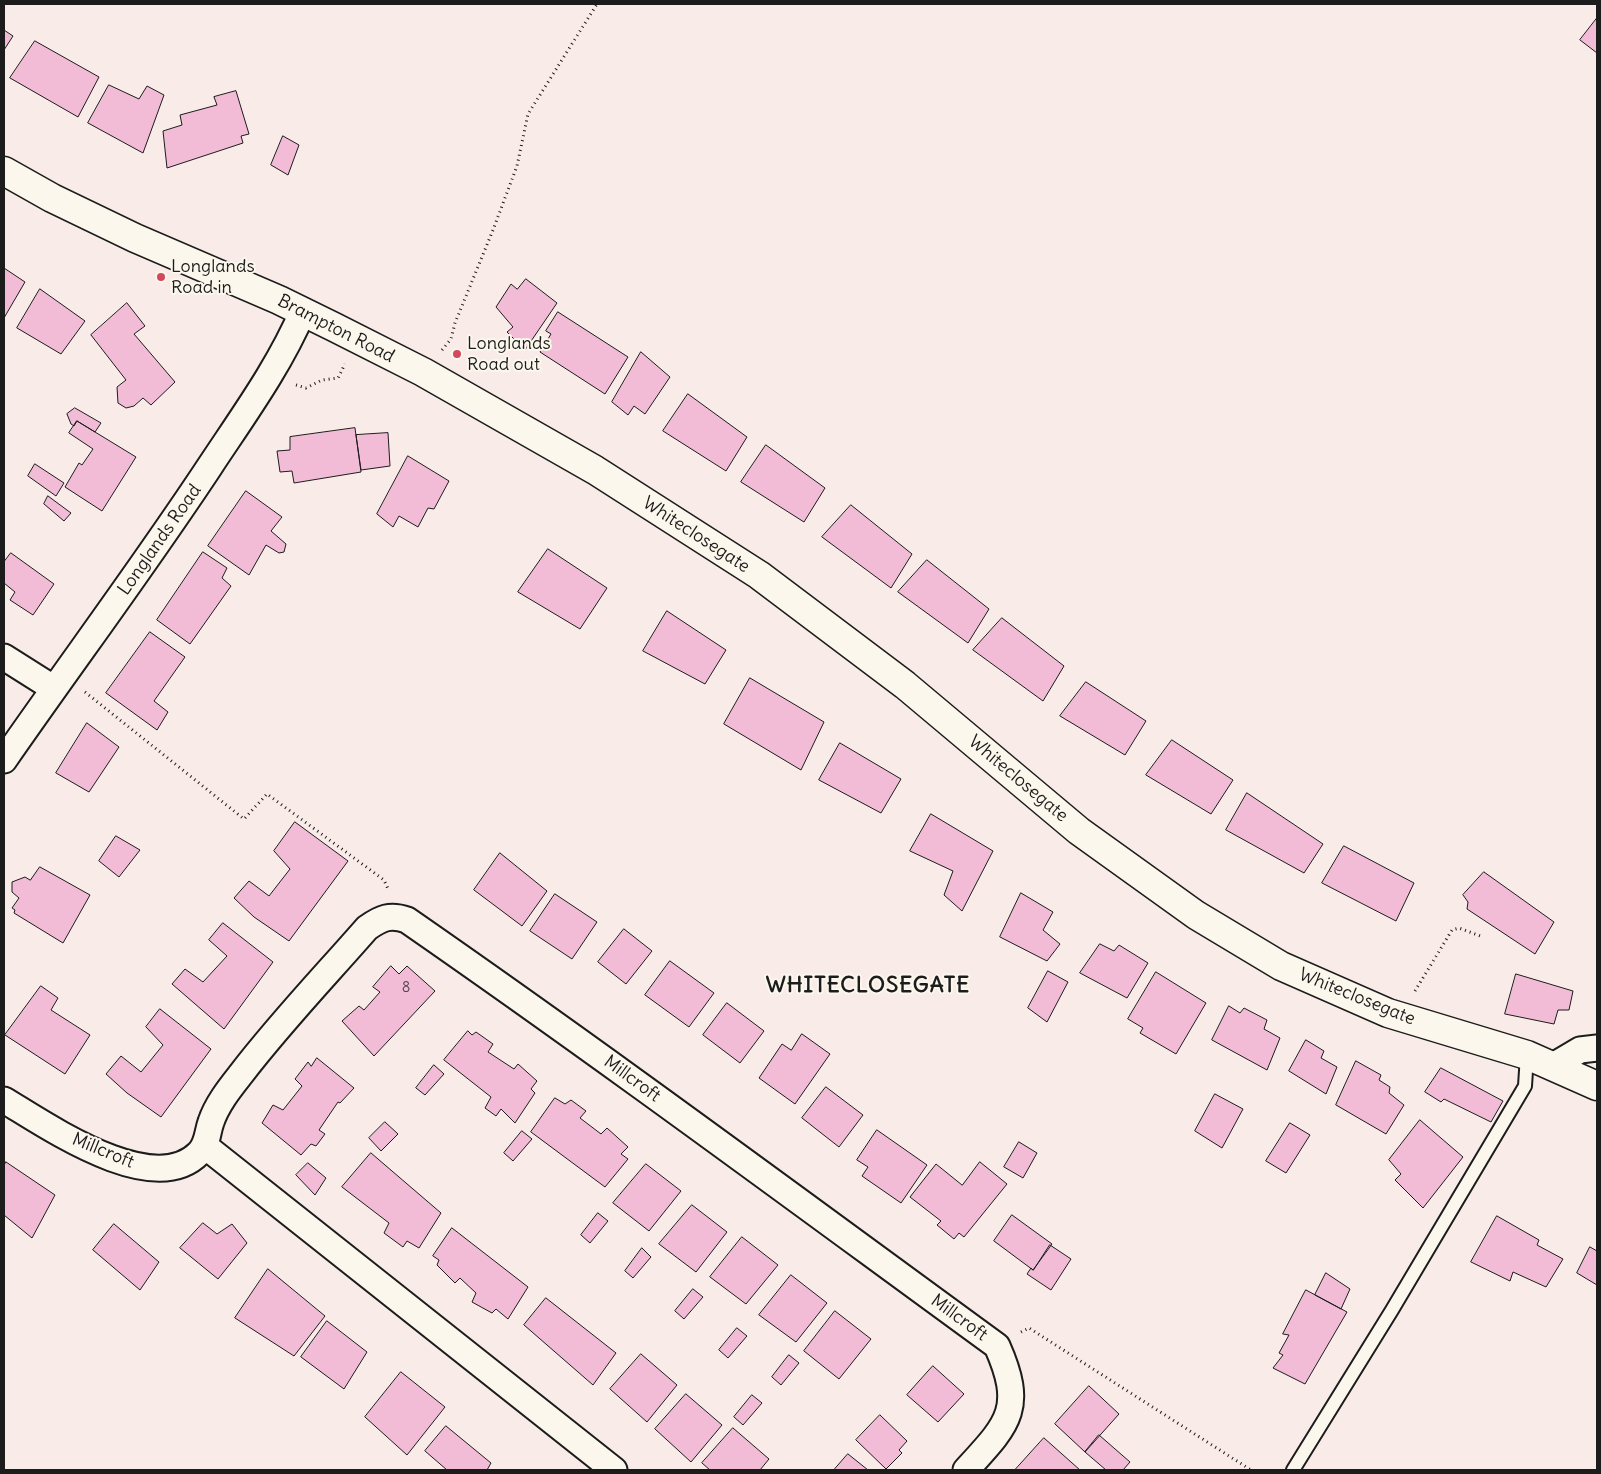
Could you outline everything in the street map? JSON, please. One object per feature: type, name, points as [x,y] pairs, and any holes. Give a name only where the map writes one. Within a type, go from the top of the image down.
[{"type":"main road","name":"Brampton Road","points":[[4,171],[52,198],[136,238],[303,311],[423,372],[476,402]]},
{"type":"main road","name":"Whiteclosegate","points":[[476,402],[595,470],[759,576],[905,685],[1080,831],[1196,915],[1281,966],[1388,1013],[1527,1055],[1597,1086]]},
{"type":"street","name":"Longlands Road","points":[[4,760],[58,681],[170,526],[269,375],[290,340],[303,311]]},
{"type":"street","points":[[4,657],[58,681]]},
{"type":"street","points":[[396,916],[381,918],[367,928],[242,1074],[217,1108],[210,1122],[205,1146],[614,1470]]},
{"type":"street","name":"Millcroft","points":[[396,916],[407,920],[533,1007],[997,1346],[1006,1365],[1010,1384],[1011,1408],[1002,1430],[966,1470]]},
{"type":"street","points":[[1553,1066],[1580,1050],[1597,1048]]},
{"type":"street","name":"Millcroft","points":[[4,1100],[61,1134],[101,1155],[125,1164],[144,1167],[186,1163],[205,1146]]},
{"type":"lane","points":[[1293,1470],[1392,1310],[1525,1086],[1527,1055]]},
{"type":"path","points":[[423,372],[451,340],[455,323],[487,246],[516,166],[528,114],[596,4]]},
{"type":"path","points":[[269,375],[306,388],[322,380],[338,378],[359,339]]},
{"type":"path","points":[[58,681],[244,818],[267,794],[384,880],[393,900],[396,916]]},
{"type":"path","points":[[1388,1013],[1417,990],[1452,930],[1460,928],[1483,937]]},
{"type":"path","points":[[997,1346],[1004,1339],[1029,1328],[1251,1470]]},
{"type":"building","points":[[1597,18],[1597,53],[1580,40]]},
{"type":"building","points":[[4,30],[13,36],[4,50]]},
{"type":"building","points":[[35,41],[99,77],[78,117],[10,78]]},
{"type":"building","points":[[109,85],[139,99],[147,86],[164,95],[143,153],[88,123]]},
{"type":"building","points":[[236,91],[249,134],[241,136],[243,143],[167,168],[163,131],[182,125],[180,115],[217,105],[214,97]]},
{"type":"building","points":[[283,136],[299,145],[288,175],[271,165]]},
{"type":"building","points":[[4,268],[25,282],[4,318]]},
{"type":"building","points":[[526,279],[557,303],[525,350],[507,332],[513,327],[496,307],[511,284],[517,289]]},
{"type":"building","points":[[40,289],[85,321],[61,354],[17,328]]},
{"type":"building","points":[[127,303],[145,326],[134,334],[175,382],[151,405],[143,398],[134,406],[126,408],[118,403],[117,387],[126,380],[91,335]]},
{"type":"building","points":[[558,312],[628,357],[605,394],[540,352],[551,334],[546,331]]},
{"type":"building","points":[[641,352],[670,377],[645,414],[634,406],[628,415],[612,402]]},
{"type":"building","points":[[688,394],[747,437],[726,471],[663,431]]},
{"type":"building","points":[[75,408],[101,423],[95,432],[77,421],[74,426],[71,424],[67,414]]},
{"type":"building","points":[[77,421],[136,457],[102,511],[65,487],[79,463],[82,465],[93,449],[69,433]]},
{"type":"building","points":[[355,428],[361,472],[294,483],[292,471],[280,472],[277,451],[290,450],[290,437]]},
{"type":"building","points":[[388,433],[390,466],[361,470],[356,435]]},
{"type":"building","points":[[766,445],[825,488],[804,522],[741,482]]},
{"type":"building","points":[[408,456],[449,481],[434,509],[428,508],[418,527],[399,516],[393,527],[377,514]]},
{"type":"building","points":[[35,464],[64,483],[56,496],[28,476]]},
{"type":"building","points":[[246,491],[282,517],[271,531],[286,544],[284,552],[279,553],[266,545],[249,575],[208,546]]},
{"type":"building","points":[[48,496],[71,513],[64,521],[44,504]]},
{"type":"building","points":[[851,505],[912,554],[891,588],[822,537]]},
{"type":"building","points":[[548,549],[607,588],[580,629],[518,592]]},
{"type":"building","points":[[203,552],[227,568],[222,578],[231,586],[190,644],[157,620]]},
{"type":"building","points":[[11,553],[54,584],[33,615],[10,600],[15,592],[4,583],[4,562]]},
{"type":"building","points":[[927,560],[989,609],[968,643],[898,592]]},
{"type":"building","points":[[667,611],[726,650],[705,684],[643,651]]},
{"type":"building","points":[[1002,618],[1064,666],[1043,701],[973,650]]},
{"type":"building","points":[[150,632],[185,657],[154,701],[168,712],[157,730],[106,693]]},
{"type":"building","points":[[750,678],[824,722],[801,770],[724,724]]},
{"type":"building","points":[[1086,682],[1146,721],[1125,755],[1060,716]]},
{"type":"building","points":[[87,723],[119,747],[89,792],[56,773]]},
{"type":"building","points":[[1172,740],[1233,780],[1211,814],[1146,775]]},
{"type":"building","points":[[840,743],[901,779],[881,813],[819,780]]},
{"type":"building","points":[[1247,793],[1323,844],[1304,873],[1226,830]]},
{"type":"building","points":[[931,814],[993,851],[962,911],[944,895],[953,871],[910,851]]},
{"type":"building","points":[[295,822],[348,861],[289,941],[254,917],[234,898],[249,881],[269,896],[290,869],[274,851]]},
{"type":"building","points":[[116,836],[140,850],[119,877],[99,861]]},
{"type":"building","points":[[1344,846],[1414,883],[1396,921],[1322,883]]},
{"type":"building","points":[[500,853],[547,891],[522,926],[474,890]]},
{"type":"building","points":[[40,867],[90,895],[63,943],[14,913],[15,910],[12,908],[19,898],[12,892],[12,882],[25,877],[30,880]]},
{"type":"building","points":[[1484,872],[1554,922],[1535,954],[1467,909],[1468,902],[1463,895]]},
{"type":"building","points":[[1021,893],[1053,912],[1043,930],[1060,944],[1047,961],[1000,937]]},
{"type":"building","points":[[555,894],[597,922],[572,959],[530,931]]},
{"type":"building","points":[[223,923],[273,962],[224,1029],[172,984],[185,969],[203,982],[227,956],[209,940]]},
{"type":"building","points":[[624,929],[652,951],[626,984],[598,962]]},
{"type":"building","points":[[1100,944],[1114,951],[1119,945],[1148,963],[1127,998],[1080,973]]},
{"type":"building","points":[[670,961],[714,993],[689,1027],[645,995]]},
{"type":"building","points":[[391,966],[399,974],[407,966],[435,991],[374,1056],[342,1021],[359,1006],[364,1010],[380,992],[373,987]]},
{"type":"building","points":[[1048,971],[1068,982],[1047,1022],[1028,1008]]},
{"type":"building","points":[[1156,972],[1206,1003],[1176,1054],[1140,1033],[1143,1028],[1128,1019]]},
{"type":"building","points":[[1516,974],[1573,991],[1569,1010],[1558,1010],[1554,1024],[1505,1014]]},
{"type":"building","points":[[41,986],[58,998],[51,1010],[90,1035],[65,1074],[5,1035]]},
{"type":"building","points":[[727,1003],[764,1031],[740,1063],[703,1035]]},
{"type":"building","points":[[1229,1006],[1240,1013],[1244,1008],[1267,1020],[1264,1029],[1280,1038],[1267,1070],[1212,1040]]},
{"type":"building","points":[[160,1009],[211,1049],[161,1117],[127,1093],[106,1074],[121,1056],[141,1072],[163,1045],[146,1027]]},
{"type":"building","points":[[468,1031],[472,1035],[476,1032],[493,1044],[488,1052],[514,1069],[518,1064],[537,1081],[531,1089],[535,1093],[515,1123],[501,1109],[496,1116],[485,1108],[491,1097],[444,1060]]},
{"type":"building","points":[[802,1034],[830,1054],[795,1104],[759,1078],[782,1044],[791,1050]]},
{"type":"building","points":[[1306,1040],[1324,1051],[1321,1058],[1337,1067],[1326,1094],[1289,1071]]},
{"type":"building","points":[[317,1058],[354,1088],[340,1103],[338,1102],[319,1130],[325,1134],[316,1146],[311,1144],[301,1155],[262,1123],[273,1105],[283,1110],[302,1086],[295,1079],[308,1062],[311,1066]]},
{"type":"building","points":[[1356,1061],[1381,1075],[1379,1080],[1390,1087],[1389,1093],[1404,1105],[1386,1134],[1336,1105]]},
{"type":"building","points":[[434,1065],[444,1074],[425,1095],[416,1088]]},
{"type":"building","points":[[1441,1068],[1503,1101],[1491,1122],[1444,1099],[1441,1102],[1425,1092]]},
{"type":"building","points":[[826,1087],[863,1115],[839,1147],[802,1118]]},
{"type":"building","points":[[1215,1094],[1243,1109],[1222,1148],[1195,1131]]},
{"type":"building","points":[[555,1098],[565,1104],[571,1100],[586,1111],[580,1118],[601,1134],[607,1128],[628,1147],[621,1154],[628,1159],[605,1187],[531,1132]]},
{"type":"building","points":[[1420,1120],[1463,1157],[1423,1208],[1395,1180],[1401,1174],[1389,1160]]},
{"type":"building","points":[[385,1122],[398,1134],[381,1151],[369,1138]]},
{"type":"building","points":[[1290,1123],[1310,1135],[1286,1173],[1266,1161]]},
{"type":"building","points":[[877,1130],[927,1165],[901,1203],[862,1176],[868,1167],[857,1160]]},
{"type":"building","points":[[522,1131],[532,1139],[513,1161],[504,1153]]},
{"type":"building","points":[[1019,1142],[1037,1153],[1023,1178],[1004,1167]]},
{"type":"building","points":[[371,1153],[441,1213],[419,1248],[407,1241],[403,1247],[384,1233],[389,1223],[342,1187]]},
{"type":"building","points":[[6,1162],[55,1195],[32,1238],[4,1215],[4,1166]]},
{"type":"building","points":[[980,1162],[1007,1184],[964,1237],[959,1233],[954,1239],[937,1225],[941,1221],[910,1197],[936,1164],[962,1185]]},
{"type":"building","points":[[308,1163],[326,1178],[315,1195],[296,1175]]},
{"type":"building","points":[[646,1164],[681,1191],[649,1231],[613,1203]]},
{"type":"building","points":[[692,1205],[727,1232],[696,1272],[659,1244]]},
{"type":"building","points":[[598,1213],[608,1221],[590,1243],[581,1235]]},
{"type":"building","points":[[1012,1215],[1052,1244],[1033,1270],[994,1241]]},
{"type":"building","points":[[1497,1216],[1539,1240],[1537,1245],[1563,1259],[1546,1287],[1513,1272],[1510,1281],[1471,1262]]},
{"type":"building","points":[[203,1223],[217,1234],[232,1224],[247,1243],[218,1279],[180,1248]]},
{"type":"building","points":[[114,1224],[159,1262],[140,1290],[93,1250]]},
{"type":"building","points":[[452,1228],[528,1287],[508,1319],[496,1309],[492,1313],[472,1302],[476,1293],[460,1278],[455,1283],[437,1265],[439,1260],[433,1256]]},
{"type":"building","points":[[742,1237],[778,1265],[746,1304],[710,1277]]},
{"type":"building","points":[[1050,1245],[1071,1259],[1051,1290],[1027,1274],[1031,1268],[1033,1270]]},
{"type":"building","points":[[1590,1247],[1597,1251],[1597,1285],[1577,1273]]},
{"type":"building","points":[[642,1248],[651,1257],[633,1278],[625,1271]]},
{"type":"building","points":[[268,1269],[325,1316],[294,1356],[235,1318]]},
{"type":"building","points":[[1326,1273],[1350,1289],[1341,1309],[1315,1295]]},
{"type":"building","points":[[791,1275],[827,1303],[796,1342],[759,1315]]},
{"type":"building","points":[[693,1289],[703,1297],[684,1319],[675,1311]]},
{"type":"building","points":[[1306,1290],[1347,1312],[1305,1384],[1273,1368],[1283,1355],[1279,1353],[1289,1335],[1283,1334]]},
{"type":"building","points":[[546,1298],[616,1353],[593,1385],[524,1325]]},
{"type":"building","points":[[835,1311],[871,1339],[839,1379],[804,1351]]},
{"type":"building","points":[[327,1321],[367,1352],[344,1389],[301,1357]]},
{"type":"building","points":[[737,1328],[747,1336],[728,1358],[719,1350]]},
{"type":"building","points":[[641,1354],[677,1385],[647,1422],[610,1389]]},
{"type":"building","points":[[789,1355],[799,1363],[781,1385],[772,1377]]},
{"type":"building","points":[[933,1366],[964,1394],[938,1422],[907,1395]]},
{"type":"building","points":[[401,1372],[445,1407],[407,1455],[365,1417]]},
{"type":"building","points":[[1089,1386],[1119,1414],[1085,1452],[1055,1424]]},
{"type":"building","points":[[686,1394],[722,1425],[691,1462],[655,1429]]},
{"type":"building","points":[[752,1395],[762,1403],[743,1425],[734,1417]]},
{"type":"building","points":[[880,1415],[907,1441],[899,1450],[902,1453],[886,1469],[856,1440]]},
{"type":"building","points":[[446,1426],[491,1463],[487,1470],[447,1470],[425,1451]]},
{"type":"building","points":[[733,1428],[769,1459],[760,1470],[710,1470],[702,1463]]},
{"type":"building","points":[[1099,1435],[1130,1462],[1123,1470],[1106,1470],[1085,1452]]},
{"type":"building","points":[[1044,1438],[1080,1470],[1015,1470]]},
{"type":"building","points":[[848,1454],[868,1470],[834,1470]]},
{"type":"place","name":"Longlands Road in","points":[[161,277]]},
{"type":"place","name":"Longlands Road out","points":[[457,354]]},
{"type":"district","name":"WHITECLOSEGATE","points":[[868,986]]}]
